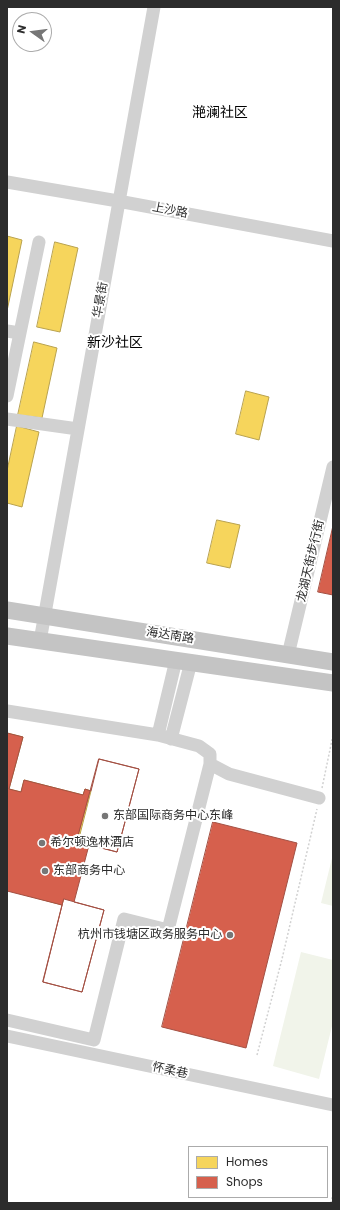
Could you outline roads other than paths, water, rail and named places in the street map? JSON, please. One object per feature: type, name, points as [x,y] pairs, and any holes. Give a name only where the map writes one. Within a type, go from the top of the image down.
[{"type":"main road","name":"海达南路","points":[[7,610],[333,662]]},
{"type":"main road","name":"海达南路","points":[[7,636],[333,683]]},
{"type":"street","name":"华景街","points":[[40,641],[154,7]]},
{"type":"street","name":"上沙路","points":[[7,175],[333,241]]},
{"type":"street","name":"上沙路","points":[[7,182],[119,197],[333,232]]},
{"type":"street","points":[[7,396],[13,332],[39,242]]},
{"type":"street","points":[[7,419],[78,429]]},
{"type":"street","name":"龙湖天街步行街","points":[[288,655],[333,467]]},
{"type":"street","points":[[158,735],[184,661]]},
{"type":"street","points":[[171,739],[184,661]]},
{"type":"street","points":[[7,711],[158,735],[199,746],[210,754],[210,764],[168,930],[124,919],[94,1040],[7,1020]]},
{"type":"street","points":[[210,764],[229,774],[320,798]]},
{"type":"street","name":"怀柔巷","points":[[7,1036],[333,1105]]},
{"type":"place","name":"东部国际商务中心东峰","points":[[105,816]]},
{"type":"place","name":"希尔顿逸林酒店","points":[[42,843]]},
{"type":"place","name":"东部商务中心","points":[[45,871]]},
{"type":"place","name":"杭州市钱塘区政务服务中心","points":[[230,935]]},
{"type":"district","name":"滟澜社区","points":[[220,113]]},
{"type":"district","name":"新沙社区","points":[[115,343]]}]
